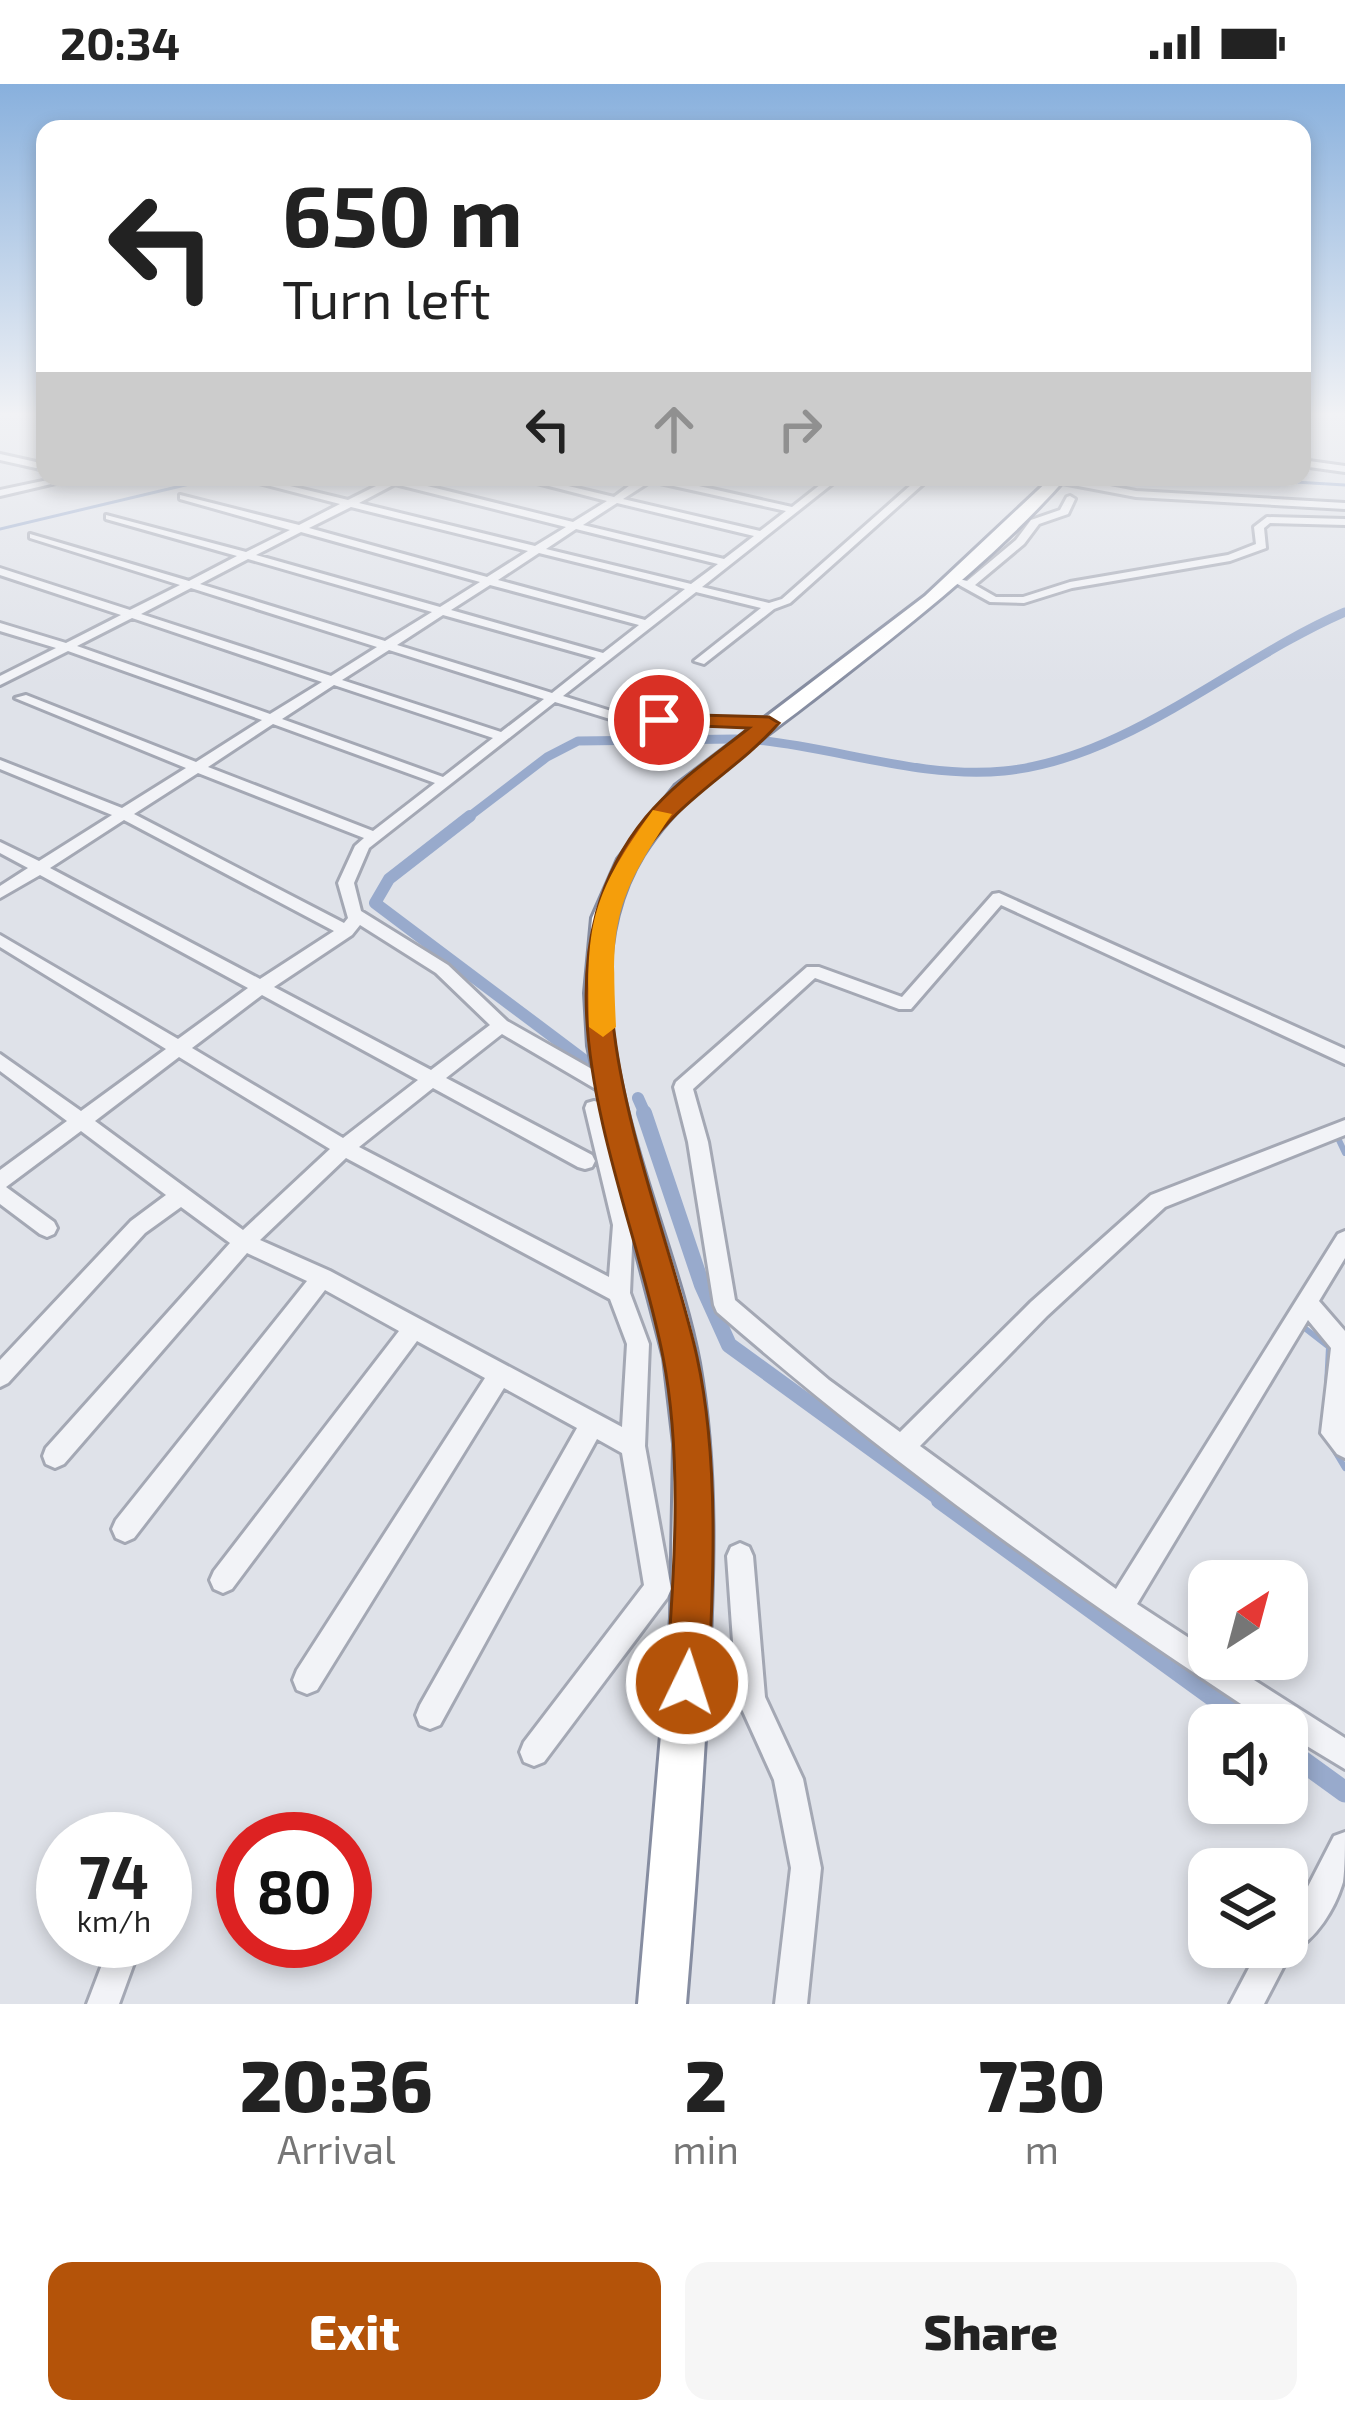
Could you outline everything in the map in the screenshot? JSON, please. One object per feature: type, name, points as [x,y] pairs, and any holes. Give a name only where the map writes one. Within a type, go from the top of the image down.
[{"type":"highway","points":[[662,2004],[696,1553],[681,1360],[614,1101],[600,1011],[599,943],[619,874],[653,823],[682,791],[963,581],[1032,506]]},
{"type":"street","points":[[215,506],[647,624]]},
{"type":"street","points":[[0,681],[346,506]]},
{"type":"street","points":[[355,506],[770,607]]},
{"type":"street","points":[[500,506],[726,563]]},
{"type":"street","points":[[0,893],[605,506]]},
{"type":"street","points":[[638,506],[762,535]]},
{"type":"street","points":[[775,506],[794,510]]},
{"type":"street","points":[[352,924],[346,883],[363,846],[800,506]]},
{"type":"street","points":[[700,662],[770,607],[786,601],[894,506]]},
{"type":"street","points":[[110,517],[604,657]]},
{"type":"street","points":[[963,581],[994,600],[1024,600],[1070,585],[1230,558],[1262,546],[1258,526],[1267,520],[1345,522]]},
{"type":"street","points":[[34,536],[622,719],[769,723]]},
{"type":"street","points":[[0,571],[502,737]]},
{"type":"street","points":[[0,627],[445,782]]},
{"type":"street","points":[[21,698],[374,837]]},
{"type":"street","points":[[0,764],[124,814],[442,969],[501,1025],[614,1101]]},
{"type":"street","points":[[0,847],[41,865],[430,1082],[585,1160]]},
{"type":"street","points":[[1345,1057],[999,898],[904,1005],[813,971],[682,1087],[698,1142],[725,1305],[821,1388],[1120,1607],[1345,1755]]},
{"type":"street","points":[[0,1180],[352,924]]},
{"type":"street","points":[[0,940],[182,1045],[344,1148],[619,1293]]},
{"type":"street","points":[[55,1456],[244,1243],[344,1148],[501,1025]]},
{"type":"street","points":[[0,1061],[244,1243],[322,1278],[633,1446]]},
{"type":"street","points":[[534,1752],[658,1588],[633,1446],[638,1344],[619,1293],[623,1225],[594,1108],[614,1101]]},
{"type":"street","points":[[902,1448],[1040,1309],[1158,1201],[1344,1129]]},
{"type":"street","points":[[0,1193],[47,1228]]},
{"type":"street","points":[[0,1376],[139,1227],[183,1194]]},
{"type":"street","points":[[1120,1607],[1345,1240]]},
{"type":"street","points":[[125,1529],[322,1278]]},
{"type":"street","points":[[1306,1301],[1343,1345],[1333,1433],[1345,1446]]},
{"type":"street","points":[[223,1580],[413,1329]]},
{"type":"street","points":[[307,1680],[501,1373]]},
{"type":"street","points":[[430,1714],[593,1423]]},
{"type":"street","points":[[740,1556],[752,1698],[788,1779],[806,1868],[790,2004]]},
{"type":"street","points":[[1308,1919],[1345,1847]]},
{"type":"street","points":[[103,2004],[116,1968]]},
{"type":"street","points":[[1246,2004],[1266,1968]]},
{"type":"waterway","points":[[0,529],[99,506]]},
{"type":"waterway","points":[[757,740],[942,771],[1004,771],[1049,763],[1137,728],[1345,612]]},
{"type":"waterway","points":[[466,819],[547,757],[578,741],[736,739]]},
{"type":"waterway","points":[[470,816],[389,879],[375,903],[588,1063]]},
{"type":"waterway","points":[[638,1098],[646,1116]]},
{"type":"waterway","points":[[644,1113],[702,1285],[729,1345],[945,1502]]},
{"type":"waterway","points":[[1337,1136],[1345,1153]]},
{"type":"waterway","points":[[1302,1326],[1329,1347],[1327,1386]]},
{"type":"waterway","points":[[1324,1433],[1345,1468]]},
{"type":"waterway","points":[[941,1499],[1224,1704]]},
{"type":"waterway","points":[[1308,1765],[1345,1792]]},
{"type":"slow traffic","points":[[603,1027],[599,943],[604,914],[619,874],[661,814]]},
{"type":"route","points":[[659,720],[769,723],[682,791],[653,823],[619,874],[599,943],[600,1011],[614,1112],[681,1360],[696,1553],[687,1683]]}]
